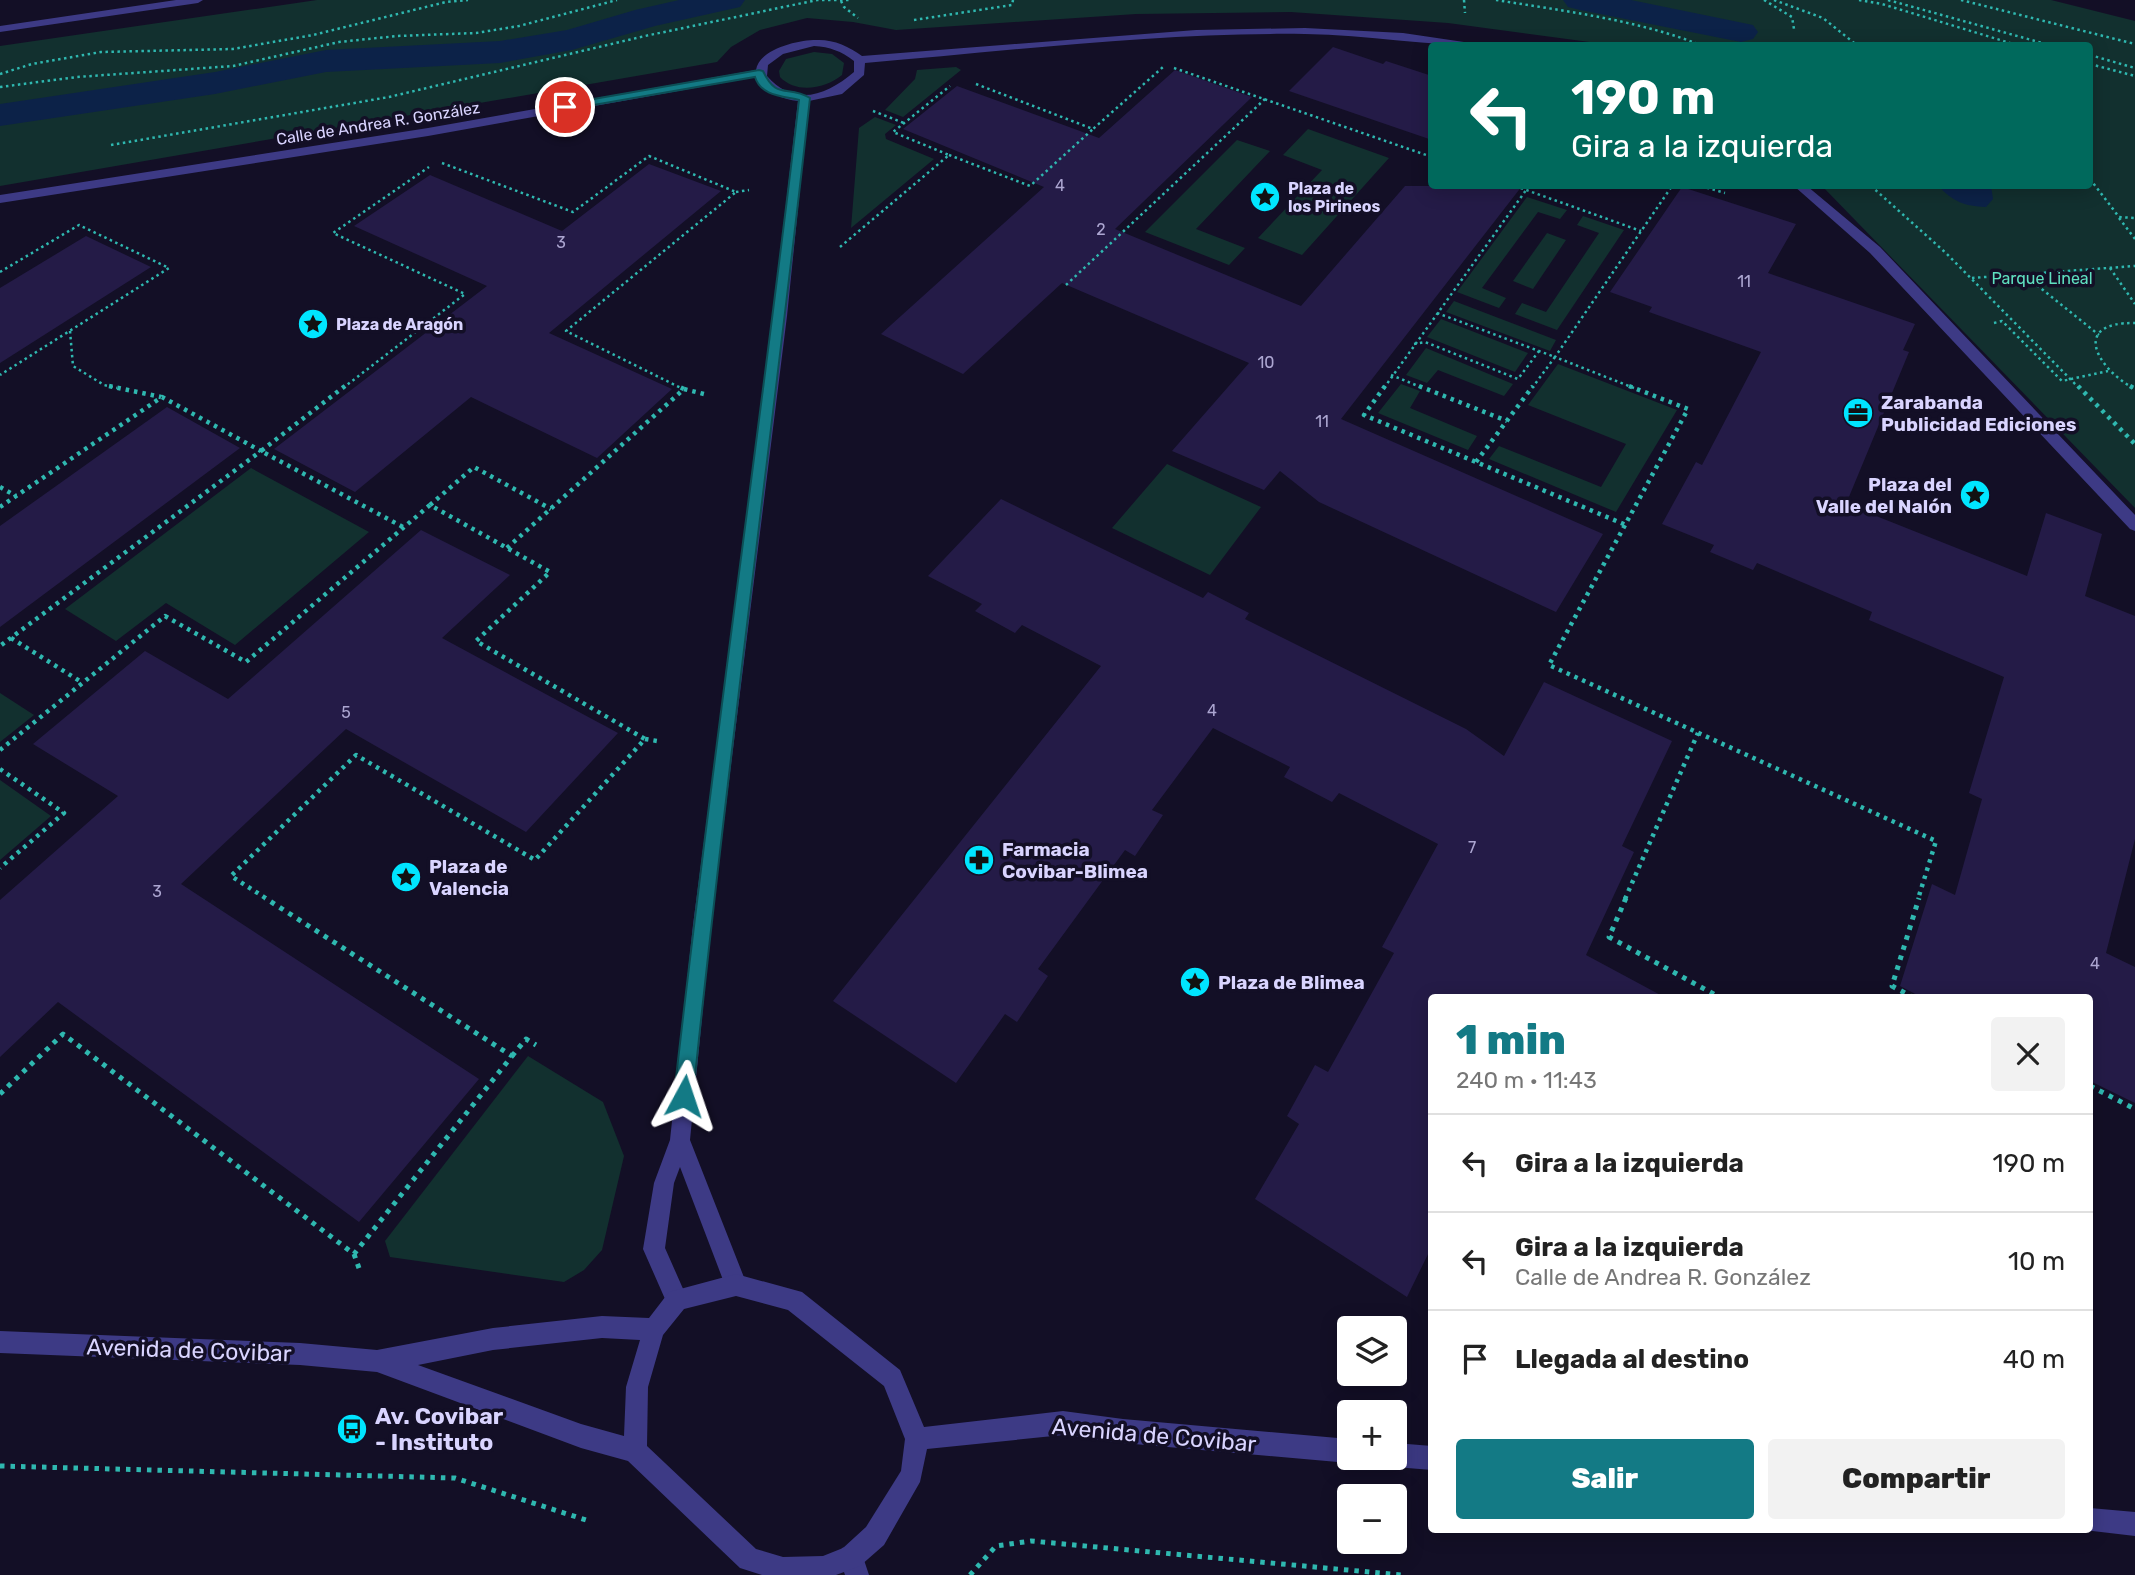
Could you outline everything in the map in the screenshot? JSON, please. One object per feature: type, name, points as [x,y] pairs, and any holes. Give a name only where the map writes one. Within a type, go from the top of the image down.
[{"type":"street","points":[[0,29],[198,0]]},
{"type":"street","points":[[859,60],[1196,33],[1305,31],[1402,36],[1452,42]]},
{"type":"street","points":[[834,44],[849,50],[859,60],[860,73],[849,86],[829,95],[804,98],[771,91],[762,83],[759,73],[764,62],[776,52],[794,45],[834,44]]},
{"type":"street","name":"Calle de Andrea R. González","points":[[0,199],[428,132],[759,73]]},
{"type":"street","points":[[677,1300],[654,1249],[664,1183],[680,1140],[702,925],[780,316],[804,98]]},
{"type":"street","points":[[1803,189],[1874,250],[2135,525]]},
{"type":"street","points":[[680,1140],[736,1285]]},
{"type":"street","points":[[736,1285],[794,1300],[892,1378],[917,1439],[912,1474],[893,1509],[854,1566],[783,1569],[749,1559],[635,1451],[637,1387],[654,1329],[677,1300],[736,1285]]},
{"type":"street","name":"Avenida de Covibar","points":[[377,1361],[493,1339],[603,1327],[654,1329]]},
{"type":"street","name":"Avenida de Covibar","points":[[0,1342],[300,1354],[377,1361],[581,1436],[635,1451]]},
{"type":"street","name":"Avenida de Covibar","points":[[917,1439],[1063,1423],[1337,1450]]},
{"type":"street","points":[[1407,1456],[1428,1458]]},
{"type":"street","points":[[2093,1520],[2135,1524]]},
{"type":"path","points":[[0,74],[32,64],[101,52],[233,49],[313,36],[446,2],[468,0]]},
{"type":"path","points":[[0,87],[77,77],[233,66],[339,42],[374,38],[476,33],[519,26],[617,0]]},
{"type":"path","points":[[107,146],[389,97],[645,36],[817,0],[851,0]]},
{"type":"path","points":[[909,21],[1012,5],[1013,0]]},
{"type":"path","points":[[1464,0],[1465,7]]},
{"type":"path","points":[[1496,0],[1575,13],[1693,42]]},
{"type":"path","points":[[1763,0],[1792,17],[1794,29]]},
{"type":"path","points":[[1774,0],[1823,18],[1853,42]]},
{"type":"path","points":[[1859,0],[1882,4],[2007,42]]},
{"type":"path","points":[[1888,0],[2039,42]]},
{"type":"path","points":[[1961,0],[2135,44]]},
{"type":"path","points":[[2093,56],[2135,68]]},
{"type":"path","points":[[951,85],[893,132],[1030,186],[1166,65],[1428,156]]},
{"type":"path","points":[[2093,65],[2135,76]]},
{"type":"path","points":[[972,82],[1093,129]]},
{"type":"path","points":[[1066,285],[1265,99]]},
{"type":"path","points":[[873,111],[904,123]]},
{"type":"path","points":[[840,247],[949,155]]},
{"type":"path","points":[[0,646],[465,294],[333,233],[437,161],[573,212],[649,156],[736,192]]},
{"type":"path","points":[[2093,183],[2135,239]]},
{"type":"path","points":[[1526,189],[1364,415],[1626,526]]},
{"type":"path","points":[[1530,189],[1641,231]]},
{"type":"path","points":[[1476,462],[1555,356],[1670,189]]},
{"type":"path","points":[[1711,189],[1725,193]]},
{"type":"path","points":[[1874,189],[1971,278],[2135,444]]},
{"type":"path","points":[[708,395],[684,389],[566,331],[736,192],[749,190]]},
{"type":"path","points":[[2119,217],[2135,218]]},
{"type":"path","points":[[0,272],[79,225],[169,268],[0,375]]},
{"type":"path","points":[[1971,278],[2135,266]]},
{"type":"path","points":[[2109,268],[2135,304]]},
{"type":"path","points":[[2023,274],[2099,335]]},
{"type":"path","points":[[1437,313],[1555,356],[1688,410],[1549,665],[1937,841],[1892,986],[1907,994]]},
{"type":"path","points":[[1994,323],[2002,321],[2062,382],[2108,371]]},
{"type":"path","points":[[2135,323],[2110,326],[2099,335],[2095,346],[2098,357],[2108,371],[2135,389]]},
{"type":"path","points":[[70,331],[74,366],[104,385],[162,397],[403,527]]},
{"type":"path","points":[[1413,344],[1425,342],[1518,379],[1539,351]]},
{"type":"path","points":[[1391,375],[1507,421]]},
{"type":"path","points":[[507,548],[684,389]]},
{"type":"path","points":[[0,507],[162,397]]},
{"type":"path","points":[[0,750],[165,616],[246,662],[474,467],[551,509]]},
{"type":"path","points":[[0,487],[16,496]]},
{"type":"path","points":[[430,505],[550,572],[476,641],[645,738],[657,741]]},
{"type":"path","points":[[11,638],[83,683]]},
{"type":"path","points":[[1698,733],[1609,937],[1714,994]]},
{"type":"path","points":[[512,1056],[231,876],[356,755],[535,860],[645,738]]},
{"type":"path","points":[[0,769],[64,813],[0,868]]},
{"type":"path","points":[[0,1094],[63,1034],[355,1254],[360,1271]]},
{"type":"path","points":[[355,1254],[526,1039],[536,1045]]},
{"type":"path","points":[[2093,1088],[2135,1109]]},
{"type":"path","points":[[0,1466],[455,1478],[586,1520]]},
{"type":"path","points":[[970,1575],[996,1546],[1031,1541],[1402,1575]]},
{"type":"green space","name":"Parque Lineal","points":[[317,0],[2051,0],[2135,21],[2135,508],[1825,189],[2093,189],[2093,42],[1590,42],[1448,23],[1291,12],[1136,14],[896,30],[853,22],[807,18],[760,30],[731,47],[717,62],[0,186],[0,46]]},
{"type":"green space","points":[[814,52],[832,54],[844,63],[842,75],[827,84],[811,88],[794,86],[780,77],[779,71],[786,59]]},
{"type":"green space","points":[[956,67],[961,70],[903,117],[885,110],[915,79],[917,70]]},
{"type":"green space","points":[[875,117],[896,125],[885,134],[886,139],[934,159],[851,228],[859,128]]},
{"type":"green space","points":[[1308,129],[1389,158],[1302,255],[1258,238],[1322,170],[1283,155]]},
{"type":"green space","points":[[1237,140],[1270,151],[1196,229],[1245,248],[1229,265],[1145,232]]},
{"type":"green space","points":[[1527,197],[1567,210],[1560,219],[1538,212],[1482,288],[1506,298],[1499,308],[1457,292]]},
{"type":"green space","points":[[1583,216],[1624,230],[1557,330],[1515,314],[1522,303],[1546,312],[1599,233],[1577,225]]},
{"type":"green space","points":[[1547,233],[1566,240],[1533,289],[1513,281]]},
{"type":"green space","points":[[1454,301],[1556,340],[1550,351],[1446,312]]},
{"type":"green space","points":[[1441,319],[1528,353],[1515,372],[1427,337]]},
{"type":"green space","points":[[1426,348],[1513,384],[1504,396],[1438,370],[1427,383],[1406,375]]},
{"type":"green space","points":[[1558,364],[1677,410],[1616,512],[1489,459],[1499,446],[1601,487],[1626,444],[1528,405]]},
{"type":"green space","points":[[1401,384],[1420,391],[1410,408],[1477,436],[1468,450],[1378,413]]},
{"type":"green space","points":[[1167,464],[1261,507],[1210,575],[1112,528]]},
{"type":"green space","points":[[251,468],[369,532],[235,645],[166,603],[116,641],[65,609]]},
{"type":"green space","points":[[0,693],[34,715],[0,742]]},
{"type":"green space","points":[[0,780],[51,816],[0,860]]},
{"type":"green space","points":[[528,1056],[603,1102],[624,1156],[602,1250],[584,1270],[564,1282],[390,1257],[385,1241]]},
{"type":"water","points":[[1941,189],[1991,189],[1993,199],[1986,207],[1971,206],[1949,196]]},
{"type":"building","points":[[1333,47],[1383,64],[1386,61],[1428,75],[1428,139],[1289,91]]},
{"type":"building","points":[[1175,70],[1252,97],[1115,229],[1301,306],[1405,186],[1428,186],[1428,189],[1520,189],[1341,419],[1603,534],[1556,612],[1319,502],[1280,471],[1264,490],[1172,451],[1249,363],[1062,283],[963,374],[881,334],[1044,187],[903,129],[957,86],[1099,138]]},
{"type":"building","points":[[649,164],[721,191],[549,333],[672,389],[597,458],[471,397],[355,492],[274,449],[487,286],[354,226],[430,175],[562,231]]},
{"type":"building","points":[[1681,189],[1688,189],[1796,224],[1768,273],[1915,324],[1903,350],[1909,352],[1846,504],[2027,576],[2046,513],[2102,534],[2085,596],[2135,616],[2135,839],[2106,953],[2135,967],[2135,1103],[2093,1082],[2093,994],[1915,994],[1900,986],[1932,884],[1955,895],[1982,799],[1969,793],[2004,677],[1869,620],[1872,612],[1757,563],[1753,570],[1710,552],[1714,545],[1662,524],[1696,462],[1702,465],[1761,352],[1649,312],[1652,307],[1610,292]]},
{"type":"building","points":[[86,236],[151,267],[0,363],[0,288]]},
{"type":"building","points":[[167,407],[240,448],[0,627],[0,526]]},
{"type":"building","points":[[1001,499],[1203,598],[1208,592],[1249,613],[1245,619],[1466,729],[1504,756],[1544,682],[1672,741],[1622,846],[1634,852],[1586,955],[1659,994],[1428,994],[1428,1254],[1407,1297],[1255,1199],[1299,1124],[1287,1116],[1315,1065],[1328,1072],[1394,953],[1382,947],[1438,844],[1339,793],[1332,802],[1284,777],[1290,767],[1213,728],[1152,810],[1163,815],[1135,856],[1125,850],[1038,969],[1048,976],[1017,1022],[1005,1014],[956,1083],[833,1001],[1101,666],[1022,625],[1015,633],[975,611],[982,604],[928,576]]},
{"type":"building","points":[[421,530],[510,575],[442,638],[618,733],[526,832],[346,729],[181,884],[479,1079],[359,1222],[58,1002],[0,1057],[0,900],[118,796],[33,744],[145,651],[228,699]]},
{"type":"waterway","points":[[0,115],[215,83],[326,61],[500,52],[572,40],[647,17],[728,0]]},
{"type":"waterway","points":[[1580,0],[1741,32]]},
{"type":"place","name":"Plaza de los Pirineos","points":[[1265,197]]},
{"type":"place","name":"Plaza de Aragón","points":[[313,324]]},
{"type":"place","name":"Zarabanda Publicidad Ediciones","points":[[1858,413]]},
{"type":"place","name":"Plaza del Valle del Nalón","points":[[1975,495]]},
{"type":"place","name":"Farmacia Covibar-Blimea","points":[[979,860]]},
{"type":"place","name":"Plaza de Valencia","points":[[406,877]]},
{"type":"place","name":"Plaza de Blimea","points":[[1195,982]]},
{"type":"place","name":"Av. Covibar - Instituto","points":[[352,1429]]},
{"type":"route","points":[[565,107],[759,73],[762,83],[771,91],[804,98],[780,316],[702,925],[684,1096]]}]
